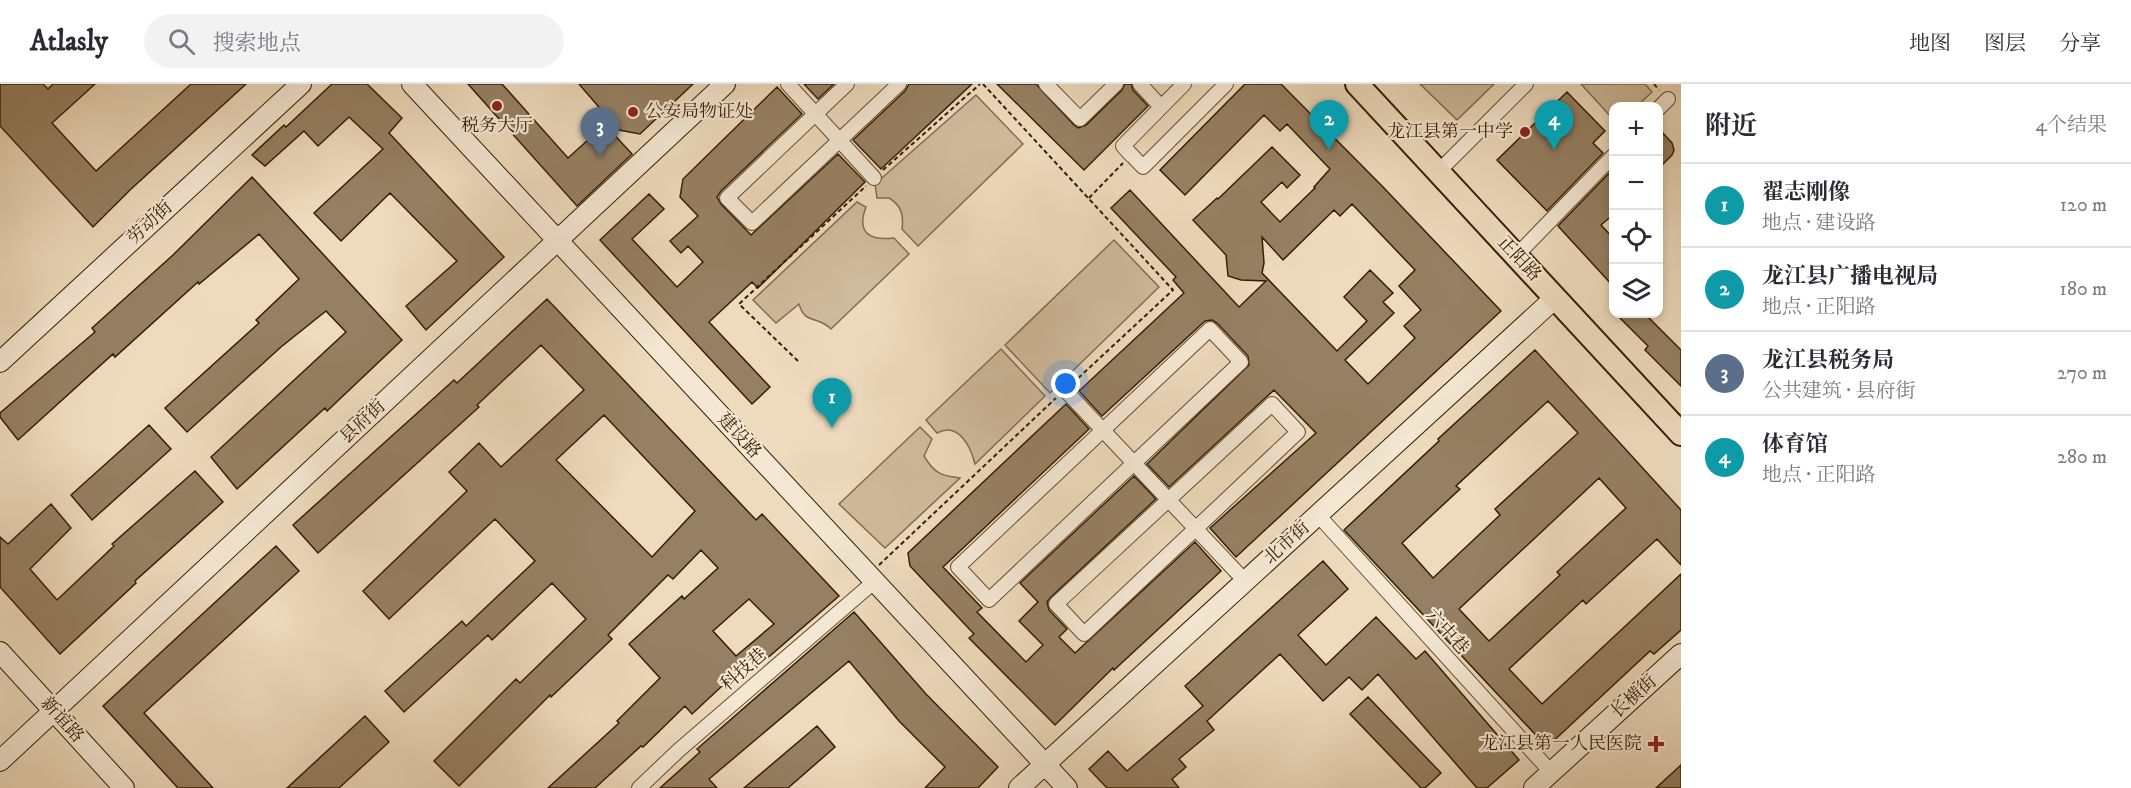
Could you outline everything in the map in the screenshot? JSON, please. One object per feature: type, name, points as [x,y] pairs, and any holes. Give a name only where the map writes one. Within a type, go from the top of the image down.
[{"type":"main road","name":"正阳路","points":[[1357,84],[1681,434]]},
{"type":"street","name":"劳动街","points":[[0,362],[301,84]]},
{"type":"street","name":"建设路","points":[[412,84],[1067,788]]},
{"type":"street","name":"县府街","points":[[0,761],[725,84]]},
{"type":"street","points":[[788,84],[874,178]]},
{"type":"street","points":[[847,84],[728,198],[752,223],[899,84]]},
{"type":"street","points":[[1046,84],[1080,119],[1116,84]]},
{"type":"street","points":[[1140,84],[1161,107]]},
{"type":"street","points":[[1184,84],[1161,107],[1127,150],[1143,167],[1226,84]]},
{"type":"street","points":[[1438,172],[1526,84]]},
{"type":"street","points":[[1516,255],[1613,156]]},
{"type":"street","name":"北市街","points":[[1019,788],[1555,298]]},
{"type":"street","points":[[1210,329],[1241,362],[1134,463],[989,600],[958,567],[1210,329]]},
{"type":"street","points":[[1065,390],[1245,581]]},
{"type":"street","points":[[1272,404],[1298,432],[1197,529],[1084,634],[1056,604],[1272,404]]},
{"type":"street","name":"六中巷","points":[[1318,515],[1551,772]]},
{"type":"street","name":"科技巷","points":[[639,788],[871,578]]},
{"type":"street","name":"新谊路","points":[[0,652],[124,788]]},
{"type":"street","name":"长横街","points":[[1534,788],[1681,654]]},
{"type":"path","points":[[798,361],[739,304],[874,178],[981,84],[1173,290],[1065,390],[871,578]]},
{"type":"path","points":[[1088,199],[1127,150]]},
{"type":"shaded area","points":[[1420,84],[1494,84],[1457,120]]},
{"type":"shaded area","points":[[1581,84],[1645,84],[1652,92],[1641,102],[1609,102],[1609,115]]},
{"type":"shaded area","points":[[976,95],[1023,144],[918,246],[902,229],[902,215],[899,207],[889,198],[877,198],[875,184]]},
{"type":"shaded area","points":[[857,202],[866,207],[863,223],[867,233],[878,238],[894,238],[909,254],[831,329],[805,315],[799,304],[776,323],[753,300]]},
{"type":"shaded area","points":[[1114,240],[1159,287],[1050,393],[1005,345]]},
{"type":"shaded area","points":[[1001,349],[1045,396],[975,464],[967,444],[958,433],[945,430],[937,433],[926,420]]},
{"type":"shaded area","points":[[920,427],[932,439],[924,456],[931,466],[943,475],[960,478],[885,548],[839,504]]},
{"type":"building","points":[[0,84],[43,84],[48,89],[53,84],[95,84],[52,123],[96,171],[191,84],[246,84],[93,227],[0,126]]},
{"type":"building","points":[[332,84],[367,84],[402,118],[389,133],[504,257],[426,330],[406,306],[457,261],[390,193],[341,241],[314,213],[383,149],[349,117],[318,146],[304,131],[265,166],[252,155]]},
{"type":"building","points":[[468,84],[502,84],[568,158],[610,120],[579,84],[693,84],[640,134],[608,128],[632,154],[577,206]]},
{"type":"building","points":[[804,84],[834,84],[818,99]]},
{"type":"building","points":[[909,84],[972,84],[881,169],[853,140],[905,91]]},
{"type":"building","points":[[997,84],[1036,84],[1078,128],[1086,125],[1122,90],[1125,84],[1131,84],[1133,90],[1148,106],[1084,170]]},
{"type":"building","points":[[1245,84],[1281,84],[1501,311],[1236,557],[1210,528],[1316,433],[1274,390],[1169,487],[1147,464],[1249,365],[1248,356],[1212,320],[1205,321],[1102,416],[1079,391],[1184,293],[1173,280],[1176,277],[1111,208],[1130,190],[1239,307],[1266,281],[1241,280],[1228,276],[1226,255],[1193,220],[1272,147],[1300,175],[1287,188],[1282,182],[1261,202],[1280,222],[1315,188],[1330,169],[1287,124],[1280,131],[1264,115],[1185,195],[1160,170]],"holes":[[[1352,204],[1415,270],[1399,286],[1421,310],[1404,326],[1415,338],[1368,384],[1345,360],[1394,313],[1383,302],[1393,293],[1370,270],[1344,297],[1367,321],[1337,351],[1262,273],[1264,263],[1262,237],[1283,260],[1334,210],[1340,216]]]},
{"type":"building","points":[[777,87],[802,114],[721,191],[717,197],[721,204],[751,235],[838,154],[865,182],[758,288],[752,282],[709,322],[770,387],[752,404],[600,240],[649,194],[664,209],[632,239],[677,287],[703,262],[688,246],[681,253],[670,241],[698,216],[680,197],[683,179]]},
{"type":"building","points":[[1567,92],[1605,131],[1593,143],[1603,153],[1547,211],[1497,160]]},
{"type":"building","points":[[1663,133],[1672,143],[1674,150],[1663,164]]},
{"type":"building","points":[[1609,173],[1609,218],[1601,225],[1609,234],[1609,282],[1558,226]]},
{"type":"building","points":[[252,177],[402,340],[327,411],[325,408],[237,489],[211,457],[346,332],[326,311],[281,347],[187,432],[165,408],[259,323],[256,320],[299,279],[259,234],[199,284],[198,282],[115,357],[113,354],[18,440],[0,417],[0,413],[95,332],[92,328],[173,255]]},
{"type":"building","points":[[547,299],[756,520],[762,514],[839,596],[757,667],[750,660],[692,714],[685,706],[643,747],[641,746],[595,788],[548,788],[619,723],[617,721],[660,678],[629,644],[682,596],[684,599],[718,568],[701,550],[673,579],[668,575],[608,635],[612,639],[551,697],[550,695],[459,786],[434,761],[516,679],[520,683],[586,619],[552,583],[492,640],[488,635],[404,712],[385,691],[462,621],[466,626],[535,561],[495,519],[389,619],[363,591],[467,491],[449,472],[479,443],[501,467],[584,390],[541,345],[477,405],[479,407],[318,553],[293,525],[454,380],[457,383]],"holes":[[[604,415],[695,511],[652,557],[556,460]],[[749,599],[774,624],[736,656],[713,631]]]},
{"type":"building","points":[[1620,318],[1649,318],[1681,350],[1681,386],[1645,350],[1648,346]]},
{"type":"building","points":[[1535,350],[1681,510],[1681,565],[1657,539],[1586,604],[1583,600],[1509,669],[1542,704],[1681,574],[1681,630],[1654,654],[1650,651],[1547,747],[1344,530],[1439,441],[1438,439]],"holes":[[[1548,401],[1578,433],[1495,509],[1500,515],[1433,578],[1402,543],[1460,489],[1456,486]],[[1599,478],[1626,508],[1557,572],[1560,575],[1489,641],[1459,609]]]},
{"type":"building","points":[[1066,404],[1089,429],[943,567],[982,608],[977,612],[1026,662],[1043,645],[1019,621],[1038,602],[1020,583],[1134,476],[1156,499],[1047,602],[1049,610],[1067,629],[1059,637],[1075,653],[1195,542],[1221,571],[1114,670],[1113,668],[1055,725],[969,638],[974,634],[910,566],[908,553]]},
{"type":"building","points":[[149,425],[171,449],[92,520],[71,495]]},
{"type":"building","points":[[195,471],[223,502],[135,581],[136,583],[60,654],[0,587],[0,537],[8,544],[51,504],[71,528],[30,569],[57,600],[114,546],[112,544]]},
{"type":"building","points":[[276,546],[299,571],[144,713],[213,788],[178,788],[103,706]]},
{"type":"building","points":[[1323,561],[1348,589],[1298,635],[1326,665],[1376,617],[1416,659],[1425,651],[1519,760],[1487,788],[1477,788],[1378,674],[1362,690],[1349,677],[1323,701],[1280,654],[1207,721],[1214,730],[1179,759],[1186,767],[1172,779],[1179,788],[1107,788],[1089,769],[1108,751],[1127,771],[1203,706],[1185,686]]},
{"type":"building","points":[[854,612],[926,694],[998,767],[978,788],[925,788],[945,767],[899,721],[849,661],[709,779],[717,788],[660,788],[700,752],[697,749]]},
{"type":"building","points":[[1368,697],[1441,773],[1425,788],[1421,788],[1350,714]]},
{"type":"building","points":[[365,716],[389,742],[339,788],[287,788]]},
{"type":"building","points":[[817,726],[835,747],[788,788],[744,788]]},
{"type":"building","points":[[1681,765],[1681,788],[1656,788]]},
{"type":"place","name":"税务大厅","points":[[497,106]]},
{"type":"place","name":"公安局物证处","points":[[633,112]]},
{"type":"place","name":"龙江县第一中学","points":[[1525,132]]},
{"type":"place","name":"龙江县广播电视局","points":[[1329,150]]},
{"type":"place","name":"体育馆","points":[[1554,150]]},
{"type":"place","name":"龙江县税务局","points":[[600,157]]},
{"type":"place","name":"翟志刚像","points":[[832,428]]},
{"type":"place","name":"龙江县第一人民医院","points":[[1656,744]]}]
